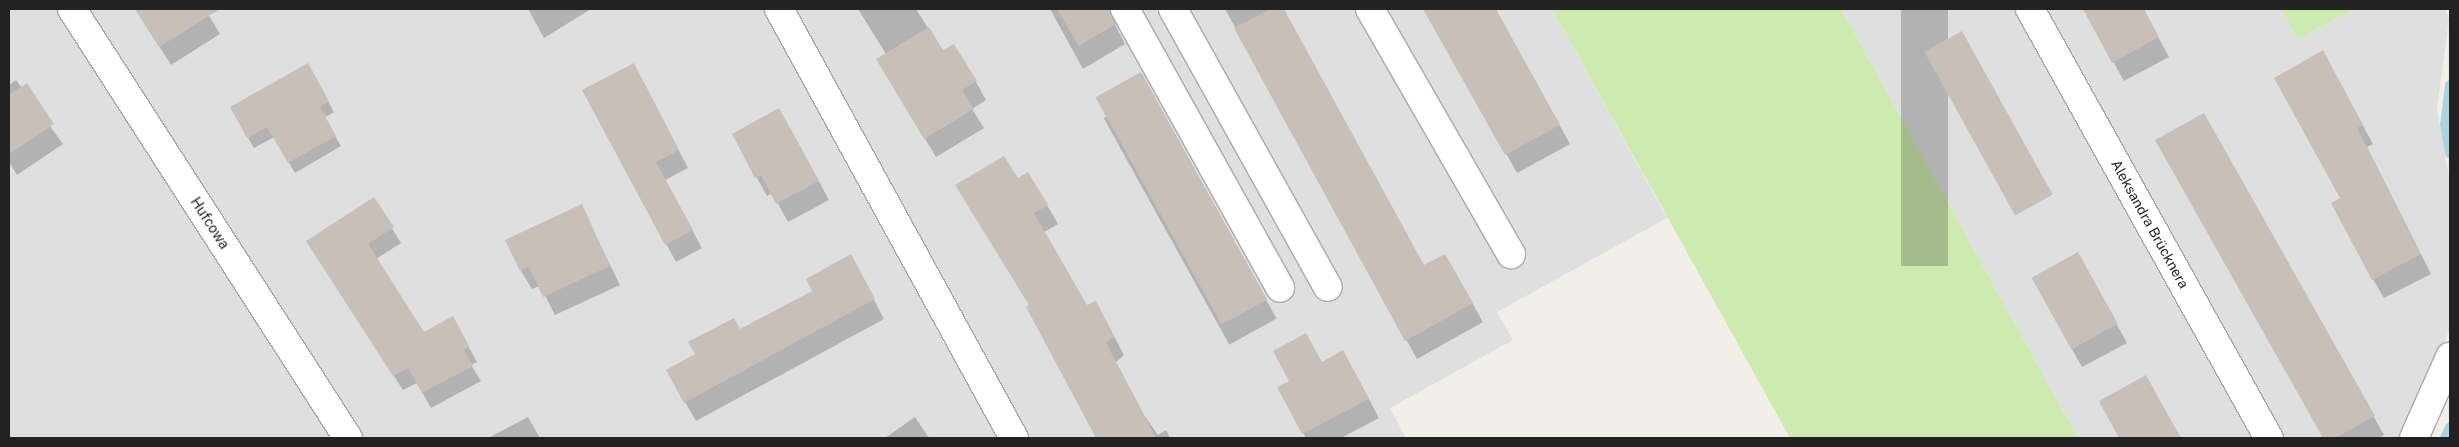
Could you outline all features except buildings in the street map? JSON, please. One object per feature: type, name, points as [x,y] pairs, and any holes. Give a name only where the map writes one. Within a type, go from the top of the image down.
[{"type":"street","name":"Hufcowa","points":[[72,9],[348,438]]},
{"type":"street","points":[[779,9],[1014,438]]},
{"type":"street","points":[[1124,9],[1280,288]]},
{"type":"street","points":[[1173,9],[1328,287]]},
{"type":"street","points":[[1370,9],[1511,254]]},
{"type":"street","name":"Aleksandra Brücknera","points":[[2030,9],[2269,438]]},
{"type":"street","points":[[2414,438],[2450,357]]},
{"type":"shaded area","points":[[9,9],[1552,9],[1667,218],[1497,312],[1513,340],[1390,408],[1406,438],[9,438]]},
{"type":"shaded area","points":[[1841,9],[2281,9],[2298,39],[2355,9],[2445,9],[2449,19],[2437,109],[2450,183],[2450,329],[2400,438],[2078,438]]},
{"type":"green space","points":[[1552,9],[1841,9],[2078,438],[1790,438]]},
{"type":"green space","points":[[2281,9],[2355,9],[2298,39]]},
{"type":"waterway","points":[[2450,85],[2445,124],[2450,153]]},
{"type":"waterway","points":[[2445,438],[2450,427]]}]
